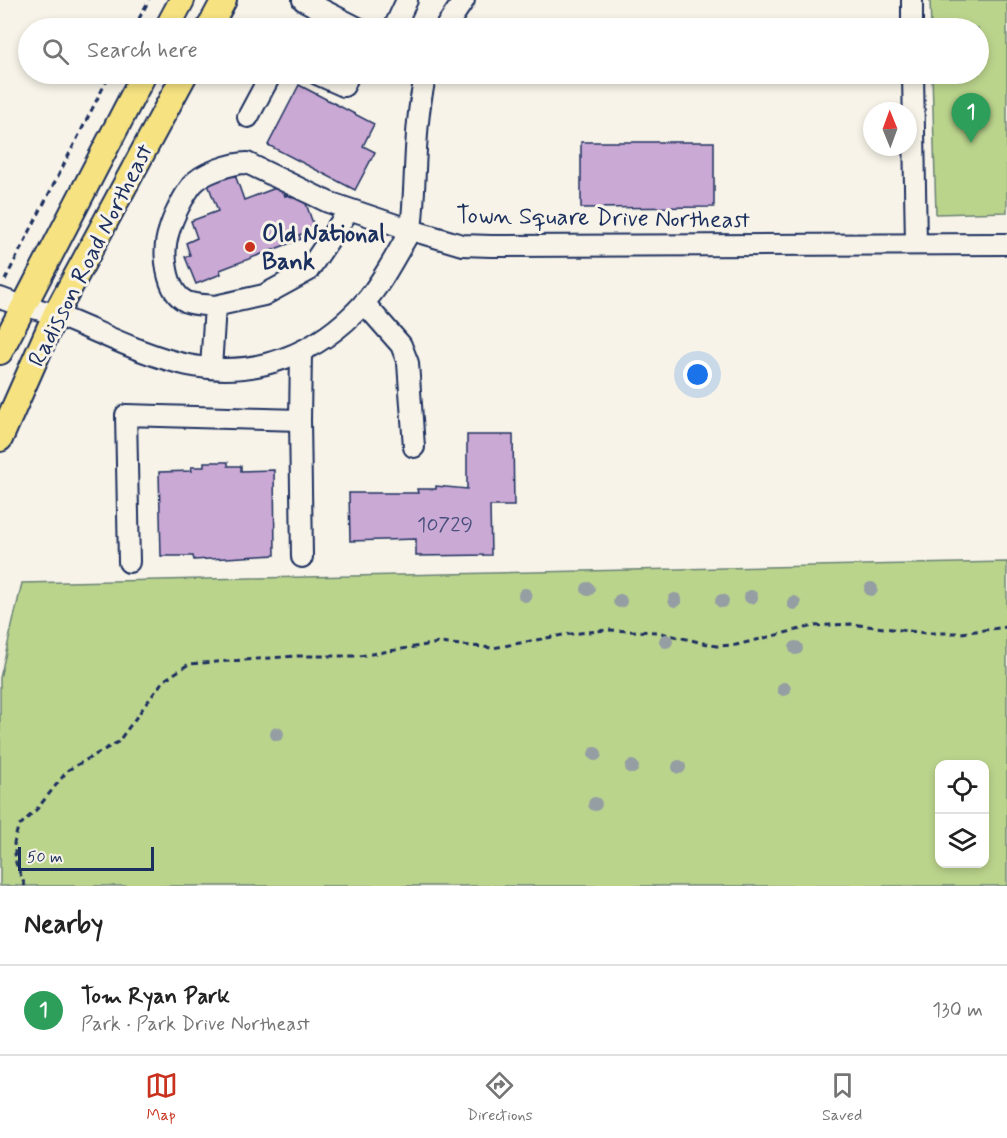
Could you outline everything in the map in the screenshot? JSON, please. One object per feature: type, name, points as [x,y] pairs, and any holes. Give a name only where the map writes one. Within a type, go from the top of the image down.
[{"type":"main road","points":[[172,18],[182,0]]},
{"type":"main road","points":[[214,18],[224,0]]},
{"type":"main road","name":"Radisson Road Northeast","points":[[0,351],[139,84]]},
{"type":"main road","name":"Radisson Road Northeast","points":[[0,439],[54,315],[180,84]]},
{"type":"street","points":[[303,0],[338,18]]},
{"type":"street","points":[[399,18],[407,0]]},
{"type":"street","points":[[452,18],[464,0]]},
{"type":"street","points":[[912,0],[912,18]]},
{"type":"street","points":[[248,117],[266,84]]},
{"type":"street","points":[[0,298],[23,308],[54,315],[124,345],[188,365],[234,370],[270,364],[301,352],[335,329],[364,303],[385,274],[411,230],[416,181],[416,138],[424,84]]},
{"type":"street","points":[[913,84],[916,244]]},
{"type":"street","points":[[240,163],[247,163],[349,210],[308,271],[264,295],[215,306],[187,302],[172,289],[168,264],[168,231],[192,184],[201,177],[240,163]]},
{"type":"street","name":"Town Square Drive Northeast","points":[[349,210],[462,245],[1007,244]]},
{"type":"street","points":[[364,303],[401,345],[408,363],[414,447]]},
{"type":"street","points":[[211,368],[215,306]]},
{"type":"street","points":[[301,352],[302,557]]},
{"type":"street","points":[[129,562],[126,415],[300,420]]},
{"type":"path","points":[[139,18],[149,0]]},
{"type":"path","points":[[11,269],[105,84]]},
{"type":"path","points":[[25,886],[16,863],[14,843],[18,827],[37,809],[68,770],[117,742],[162,681],[189,664],[297,656],[359,656],[439,644],[493,648],[563,635],[606,630],[657,632],[716,646],[735,645],[813,626],[851,624],[926,633],[961,633],[1007,627]]},
{"type":"green space","points":[[930,0],[1007,0],[1007,212],[936,214],[932,84],[989,84],[989,18],[931,18]]},
{"type":"green space","points":[[1007,562],[1007,886],[0,886],[0,678],[22,583]]},
{"type":"building","points":[[299,85],[374,124],[363,146],[375,152],[355,190],[268,145]]},
{"type":"building","points":[[581,142],[714,142],[714,207],[581,208]]},
{"type":"building","points":[[233,169],[244,200],[281,186],[285,196],[293,194],[294,197],[299,195],[304,198],[315,229],[299,235],[301,239],[220,270],[221,274],[196,284],[185,257],[190,255],[186,243],[197,238],[191,221],[218,211],[206,179]]},
{"type":"building","points":[[467,435],[513,435],[514,506],[490,506],[491,555],[416,556],[416,539],[350,541],[349,493],[418,493],[417,489],[436,489],[436,486],[467,489]]},
{"type":"building","points":[[204,462],[228,462],[228,466],[241,466],[241,471],[274,470],[275,555],[194,560],[193,556],[161,556],[159,472],[192,471],[191,467],[204,467]]},
{"type":"place","name":"Tom Ryan Park","points":[[971,143]]},
{"type":"place","name":"Old National Bank","points":[[250,247]]}]
